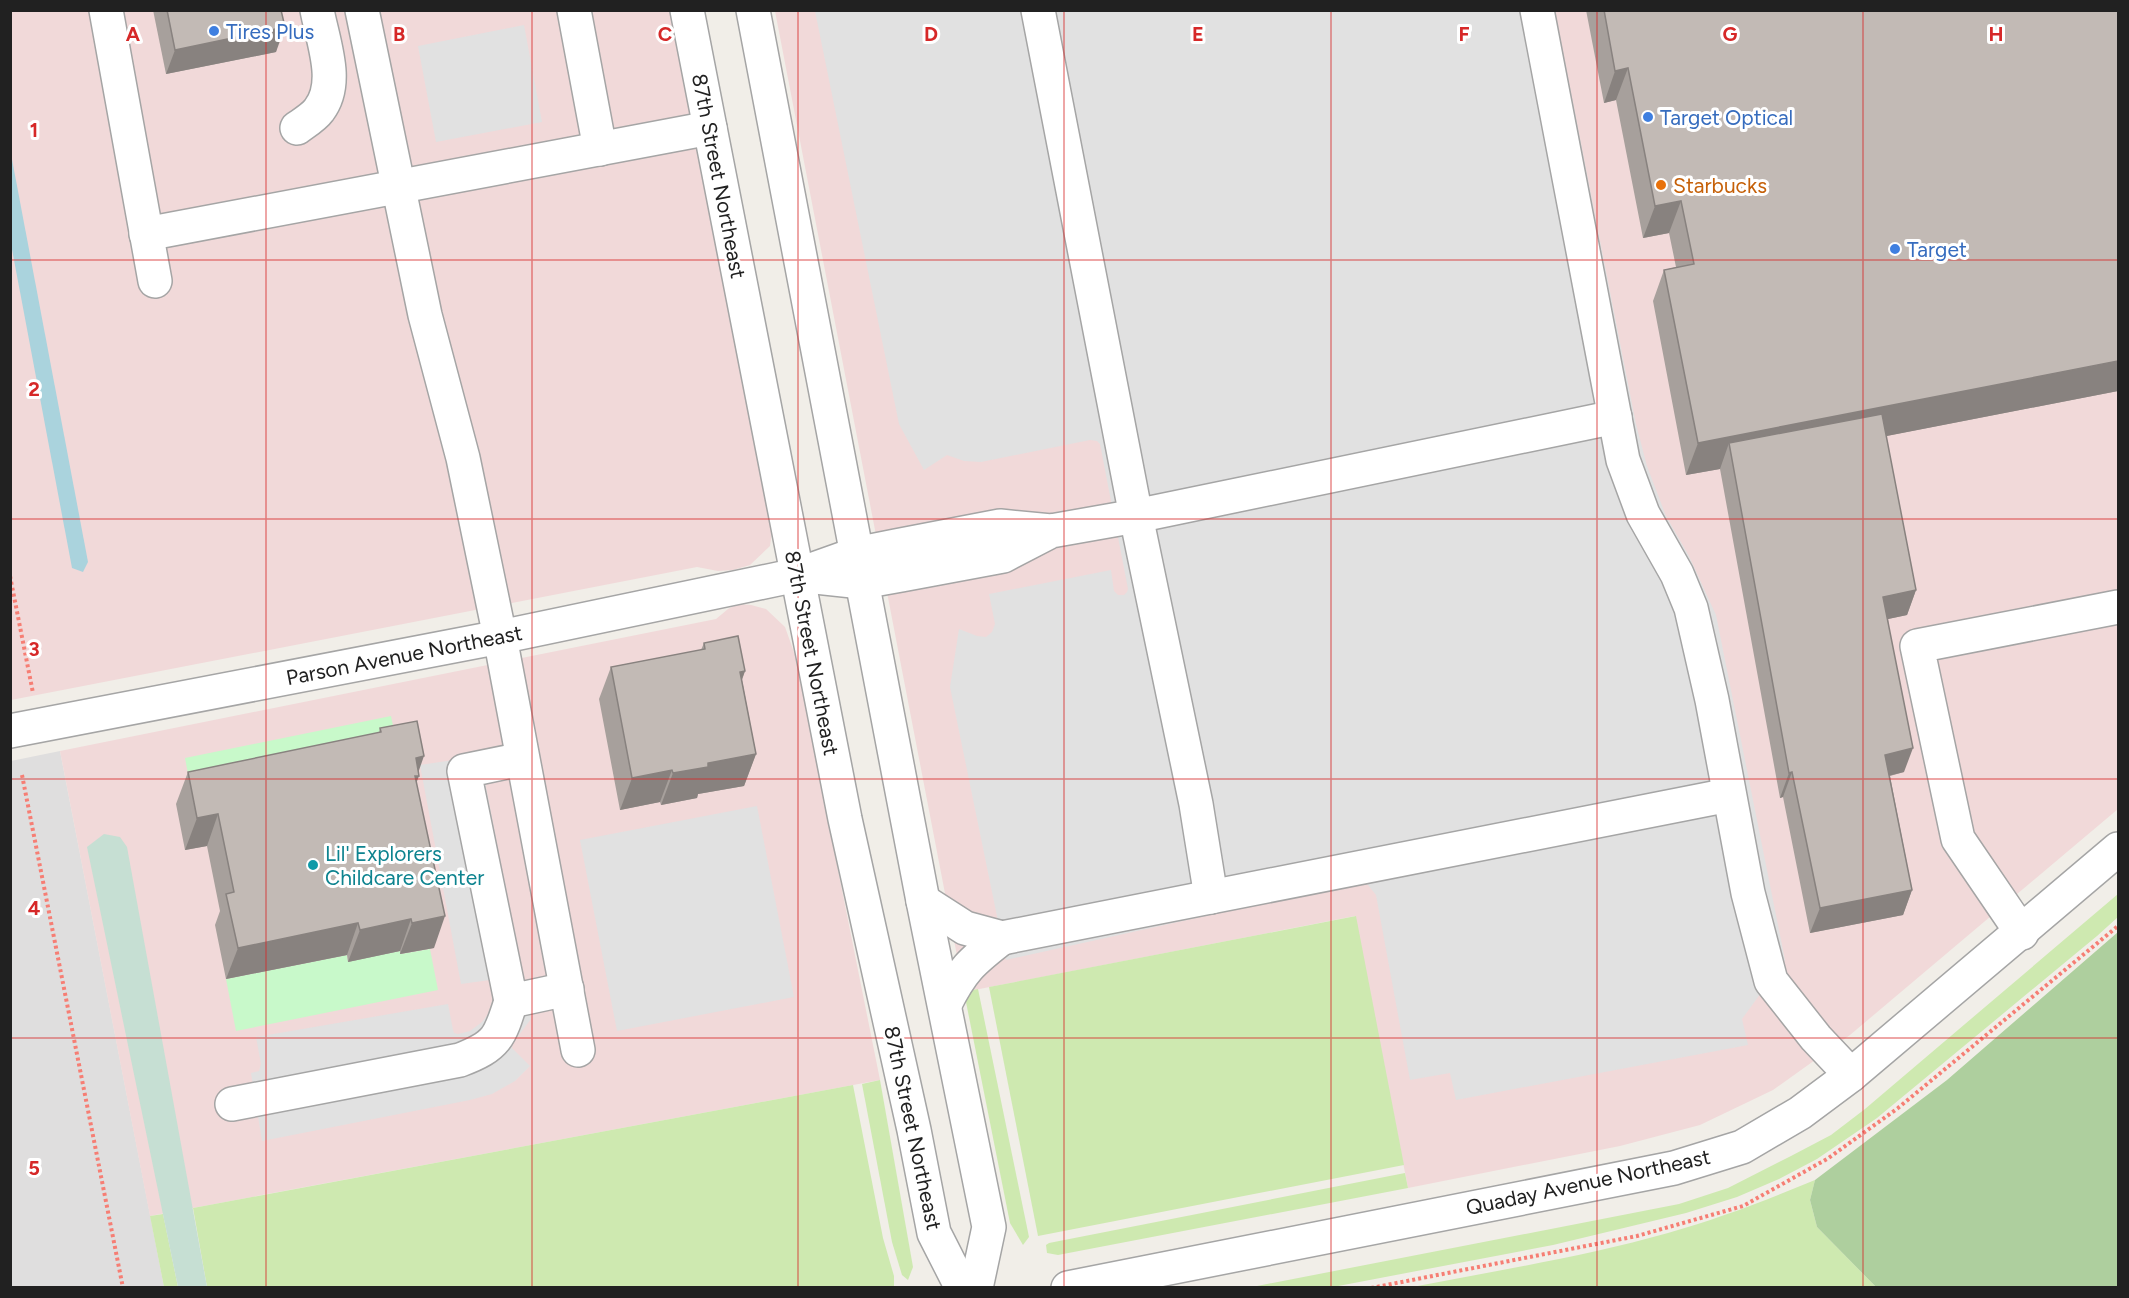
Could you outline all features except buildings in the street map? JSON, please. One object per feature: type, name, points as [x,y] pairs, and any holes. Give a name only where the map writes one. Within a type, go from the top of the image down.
[{"type":"street","points":[[106,10],[155,281]]},
{"type":"street","points":[[297,128],[318,112],[329,92],[329,70],[317,10]]},
{"type":"street","points":[[362,10],[425,315],[463,458],[500,637],[578,1050]]},
{"type":"street","points":[[574,10],[600,149]]},
{"type":"street","name":"87th Street Northeast","points":[[687,10],[845,819],[914,1130],[934,1233],[962,1287]]},
{"type":"street","points":[[779,10],[755,25],[923,901],[989,1227],[976,1287]]},
{"type":"street","points":[[1038,10],[1136,516],[1196,804],[1211,897]]},
{"type":"street","points":[[1537,10],[1623,460],[1643,514],[1677,574],[1691,608],[1712,700],[1748,893],[1771,981],[1816,1038],[1851,1075]]},
{"type":"street","points":[[146,234],[710,128]]},
{"type":"street","name":"Parson Avenue Northeast","points":[[10,731],[500,637],[797,575],[1003,556],[1051,531],[1136,516],[1615,417]]},
{"type":"street","points":[[2022,933],[1958,839],[1917,646],[2118,606]]},
{"type":"street","points":[[232,1104],[460,1060],[480,1053],[502,1032],[511,1000],[464,771],[522,759]]},
{"type":"street","points":[[945,1004],[958,978],[972,961],[1002,939],[1729,795]]},
{"type":"street","name":"Quaday Avenue Northeast","points":[[1068,1287],[1674,1168],[1742,1147],[1800,1113],[1851,1075],[2022,933],[2118,849]]},
{"type":"street","points":[[923,901],[965,928],[1002,939]]},
{"type":"street","points":[[511,1000],[567,989]]},
{"type":"path","points":[[10,576],[34,697]]},
{"type":"path","points":[[22,775],[123,1287]]},
{"type":"shaded area","points":[[11,11],[670,11],[772,532],[770,546],[750,565],[733,570],[718,571],[697,567],[11,700]]},
{"type":"shaded area","points":[[775,11],[2118,11],[2118,809],[1850,1035],[1773,1090],[1700,1125],[1620,1146],[1408,1188],[1355,916],[964,992]]},
{"type":"shaded area","points":[[815,11],[1555,11],[1636,424],[1647,466],[1666,516],[1689,556],[1716,615],[1785,960],[1742,1019],[1748,1045],[1456,1100],[1450,1073],[1410,1080],[1376,895],[1368,885],[1359,882],[1006,960],[950,687],[959,629],[986,637],[992,632],[995,624],[989,594],[1111,570],[1114,591],[1118,595],[1124,595],[1127,592],[1100,444],[1090,440],[981,462],[964,461],[947,455],[924,470],[899,424]]},
{"type":"shaded area","points":[[524,25],[542,122],[436,142],[418,46]]},
{"type":"shaded area","points":[[738,604],[766,609],[785,627],[795,655],[880,1080],[150,1216],[60,751],[716,619]]},
{"type":"shaded area","points":[[60,751],[164,1287],[11,1288],[11,761]]},
{"type":"shaded area","points":[[480,756],[531,1019],[513,1043],[512,1048],[530,1066],[515,1081],[492,1094],[262,1141],[251,1073],[259,1071],[261,1064],[256,1037],[448,1004],[454,1033],[458,1034],[470,1031],[488,1014],[495,992],[490,980],[461,984],[420,765]]},
{"type":"shaded area","points":[[757,806],[794,997],[617,1031],[580,840]]},
{"type":"green space","points":[[391,716],[399,754],[193,800],[185,758]]},
{"type":"green space","points":[[104,834],[120,837],[127,847],[207,1287],[178,1287],[87,847]]},
{"type":"green space","points":[[2118,894],[2118,917],[2097,936],[1877,1118],[1817,1159],[1779,1179],[1737,1197],[1686,1213],[1553,1245],[1333,1287],[1252,1287],[1679,1204],[1728,1188],[1831,1135],[1865,1109]]},
{"type":"green space","points":[[1356,916],[1404,1165],[1038,1236],[989,987]]},
{"type":"green space","points":[[2118,932],[2118,1287],[1876,1287],[1817,1227],[1810,1200],[1815,1180],[1947,1080]]},
{"type":"green space","points":[[430,949],[438,990],[236,1031],[226,979],[347,955],[348,961],[400,951],[401,954]]},
{"type":"green space","points":[[978,989],[1029,1237],[1023,1245],[1010,1223],[964,992]]},
{"type":"green space","points":[[880,1080],[913,1267],[908,1280],[902,1275],[892,1242],[862,1084]]},
{"type":"green space","points":[[853,1085],[883,1238],[894,1276],[894,1287],[207,1287],[193,1208]]},
{"type":"green space","points":[[1405,1173],[1408,1188],[1058,1255],[1047,1253],[1046,1245],[1049,1243]]},
{"type":"green space","points":[[1815,1180],[1810,1200],[1817,1227],[1876,1287],[1407,1288],[1636,1242],[1687,1228]]},
{"type":"green space","points":[[163,1214],[178,1287],[164,1287],[150,1216]]},
{"type":"water","points":[[11,154],[88,562],[83,572],[72,568],[11,244]]},
{"type":"place","name":"Tires Plus","points":[[214,31]]},
{"type":"place","name":"Target Optical","points":[[1648,117]]},
{"type":"place","name":"Starbucks","points":[[1661,185]]},
{"type":"place","name":"Target","points":[[1895,249]]},
{"type":"place","name":"Lil' Explorers Childcare Center","points":[[313,865]]}]
